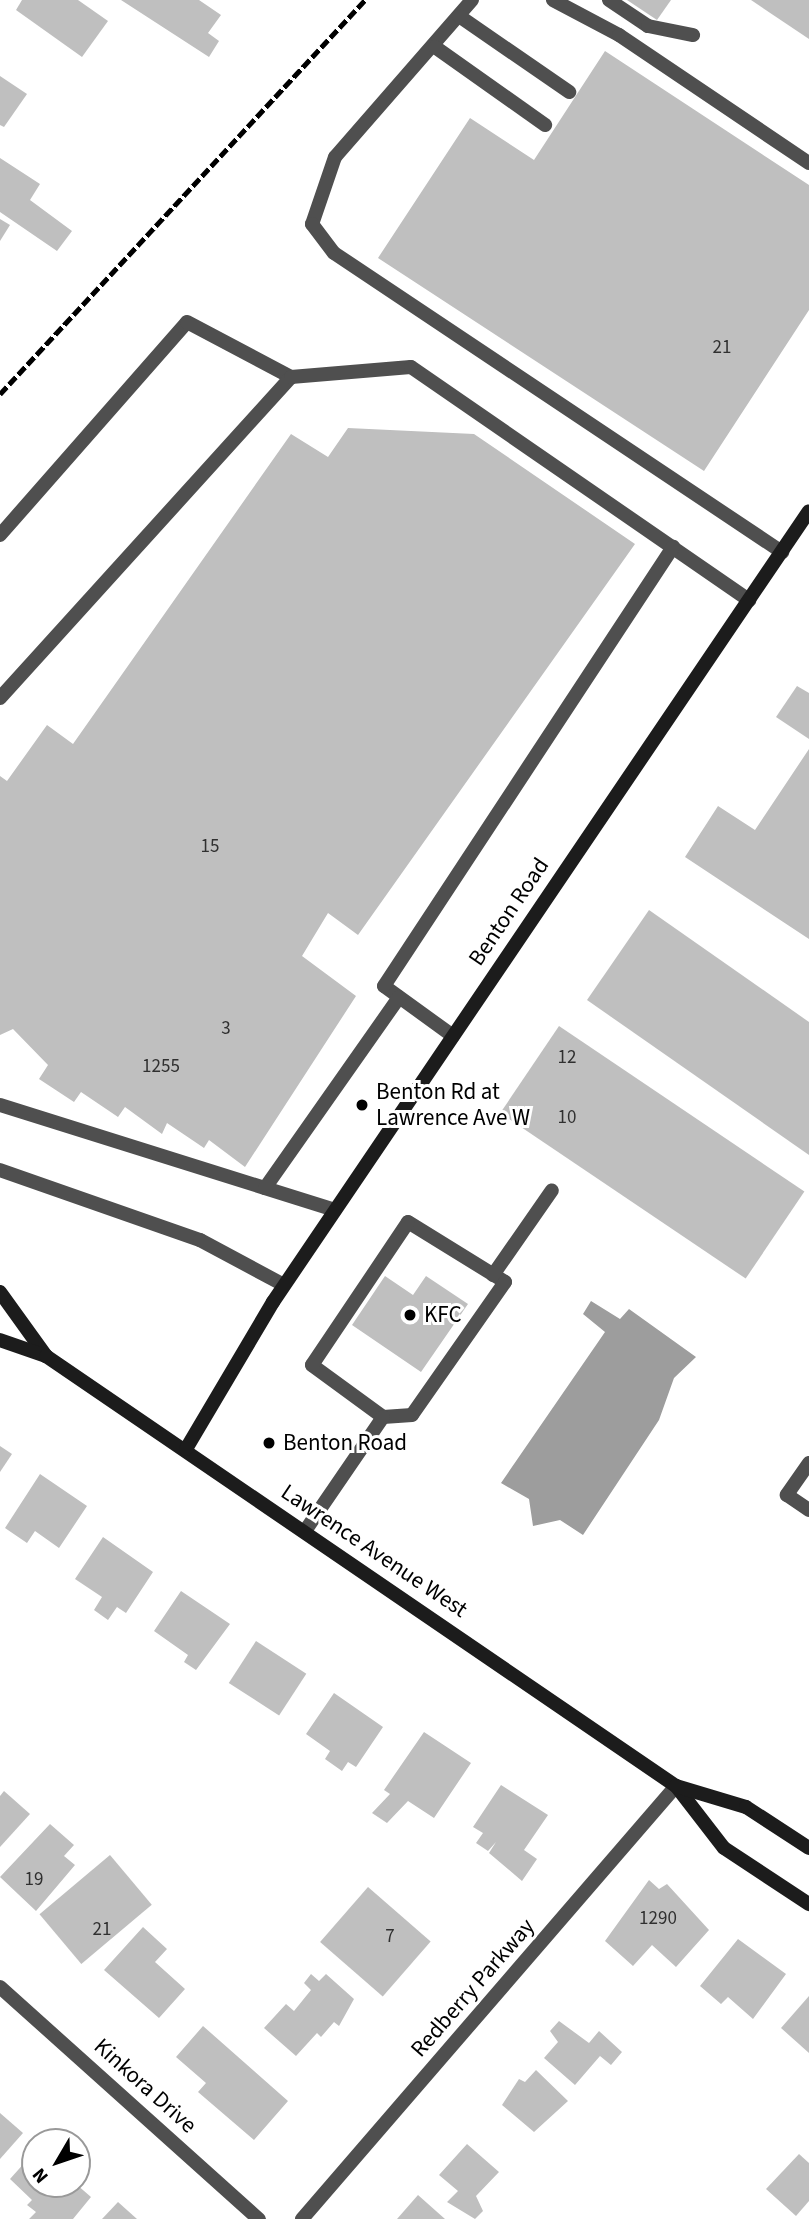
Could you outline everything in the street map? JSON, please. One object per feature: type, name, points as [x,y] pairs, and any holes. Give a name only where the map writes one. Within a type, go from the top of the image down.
[{"type":"main road","name":"Benton Road","points":[[186,1449],[284,1285],[808,516]]},
{"type":"main road","name":"Lawrence Avenue West","points":[[0,1292],[46,1356]]},
{"type":"main road","name":"Lawrence Avenue West","points":[[0,1340],[46,1356],[186,1449],[676,1786],[724,1848],[809,1904]]},
{"type":"main road","name":"Lawrence Avenue West","points":[[676,1786],[746,1807],[809,1848]]},
{"type":"street","points":[[472,0],[435,47],[335,157],[312,224],[334,253],[782,552]]},
{"type":"street","points":[[553,0],[619,35],[809,163]]},
{"type":"street","points":[[609,0],[648,26],[693,35]]},
{"type":"street","points":[[459,16],[569,92]]},
{"type":"street","points":[[435,47],[545,125]]},
{"type":"street","points":[[0,535],[187,321],[291,377],[411,367],[749,600]]},
{"type":"street","points":[[0,698],[291,377]]},
{"type":"street","points":[[453,1036],[384,986],[673,547]]},
{"type":"street","points":[[265,1188],[399,997]]},
{"type":"street","points":[[0,1105],[335,1210]]},
{"type":"street","points":[[0,1170],[200,1240],[284,1285]]},
{"type":"street","points":[[499,1279],[408,1222],[312,1365],[383,1417],[412,1415],[499,1279],[552,1190]]},
{"type":"street","points":[[305,1531],[383,1417]]},
{"type":"street","points":[[809,1463],[787,1495],[809,1510]]},
{"type":"street","name":"Redberry Parkway","points":[[302,2219],[676,1786]]},
{"type":"street","name":"Kinkora Drive","points":[[0,1987],[259,2219]]},
{"type":"shaded area","points":[[591,1301],[620,1319],[629,1309],[696,1357],[674,1378],[659,1420],[583,1535],[560,1520],[533,1526],[529,1499],[501,1483],[605,1332],[583,1314]]},
{"type":"building","points":[[22,0],[78,0],[108,21],[82,57],[16,10]]},
{"type":"building","points":[[121,0],[199,0],[221,15],[208,33],[219,41],[209,57]]},
{"type":"building","points":[[627,0],[671,0],[657,20]]},
{"type":"building","points":[[751,0],[809,0],[809,39]]},
{"type":"building","points":[[605,51],[809,185],[809,310],[704,471],[378,258],[470,118],[534,160]]},
{"type":"building","points":[[0,76],[27,94],[4,127],[0,125]]},
{"type":"building","points":[[0,158],[40,184],[30,200],[72,231],[57,251],[0,212]]},
{"type":"building","points":[[0,219],[10,225],[0,241]]},
{"type":"building","points":[[348,428],[474,434],[635,544],[358,935],[328,913],[302,956],[356,996],[245,1167],[209,1140],[204,1148],[167,1123],[162,1134],[125,1107],[118,1117],[81,1092],[74,1102],[39,1079],[48,1065],[13,1029],[0,1035],[0,776],[7,781],[47,725],[73,744],[291,434],[328,457]]},
{"type":"building","points":[[797,686],[809,693],[809,739],[776,717]]},
{"type":"building","points":[[809,749],[809,939],[685,857],[718,806],[755,830]]},
{"type":"building","points":[[649,910],[809,1022],[809,1155],[587,1000]]},
{"type":"building","points":[[559,1026],[804,1192],[746,1279],[500,1113]]},
{"type":"building","name":"KFC","points":[[385,1276],[413,1295],[426,1276],[468,1304],[421,1372],[352,1325]]},
{"type":"building","points":[[0,1446],[12,1454],[0,1472]]},
{"type":"building","points":[[40,1474],[87,1506],[59,1548],[35,1531],[27,1543],[5,1528]]},
{"type":"building","points":[[103,1537],[153,1572],[126,1613],[117,1607],[108,1620],[94,1610],[102,1597],[75,1579]]},
{"type":"building","points":[[181,1591],[230,1624],[196,1670],[184,1662],[188,1655],[154,1631]]},
{"type":"building","points":[[256,1641],[306,1674],[279,1716],[229,1683]]},
{"type":"building","points":[[334,1693],[383,1727],[356,1767],[348,1762],[342,1771],[325,1759],[330,1751],[306,1734]]},
{"type":"building","points":[[424,1732],[471,1763],[434,1818],[408,1801],[387,1823],[372,1813],[390,1794],[384,1790]]},
{"type":"building","points":[[501,1785],[548,1815],[524,1850],[537,1859],[522,1881],[489,1853],[496,1842],[488,1851],[476,1843],[483,1833],[473,1827]]},
{"type":"building","points":[[4,1791],[30,1814],[0,1847],[0,1796]]},
{"type":"building","points":[[50,1824],[74,1845],[64,1856],[75,1865],[36,1911],[0,1877]]},
{"type":"building","points":[[110,1855],[152,1905],[81,1964],[40,1914]]},
{"type":"building","points":[[649,1880],[659,1889],[667,1884],[709,1930],[676,1967],[652,1945],[633,1966],[605,1941]]},
{"type":"building","points":[[368,1887],[431,1941],[383,1997],[320,1942]]},
{"type":"building","points":[[143,1927],[167,1949],[155,1962],[185,1989],[159,2018],[104,1970]]},
{"type":"building","points":[[738,1939],[786,1974],[753,2019],[728,1997],[721,2004],[700,1986]]},
{"type":"building","points":[[311,1974],[319,1981],[326,1974],[354,1999],[339,2026],[334,2022],[321,2037],[317,2033],[296,2056],[264,2028],[286,2004],[294,2011],[311,1990],[304,1983]]},
{"type":"building","points":[[809,1996],[809,2053],[781,2028]]},
{"type":"building","points":[[559,2021],[589,2043],[599,2031],[622,2052],[611,2065],[600,2056],[575,2085],[544,2058],[558,2042],[550,2031]]},
{"type":"building","points":[[203,2026],[288,2101],[254,2140],[198,2092],[206,2083],[176,2057]]},
{"type":"building","points":[[536,2070],[568,2101],[534,2132],[502,2105],[519,2079],[525,2082]]},
{"type":"building","points":[[0,2113],[21,2131],[21,2135],[0,2159]]},
{"type":"building","points":[[467,2144],[499,2172],[476,2196],[483,2211],[475,2219],[447,2202],[458,2191],[439,2175]]},
{"type":"building","points":[[799,2154],[809,2163],[809,2201],[796,2216],[766,2189]]},
{"type":"building","points":[[21,2167],[21,2190],[10,2179]]},
{"type":"building","points":[[418,2195],[445,2219],[397,2219]]},
{"type":"building","points":[[30,2198],[90,2198],[73,2219],[29,2219],[36,2212],[27,2205],[32,2200]]},
{"type":"building","points":[[118,2202],[137,2219],[102,2219]]},
{"type":"railway","points":[[0,394],[365,0]]},
{"type":"place","name":"Benton Rd at Lawrence Ave W","points":[[362,1105]]},
{"type":"place","name":"KFC","points":[[410,1315]]},
{"type":"place","name":"Benton Road","points":[[269,1443]]}]
